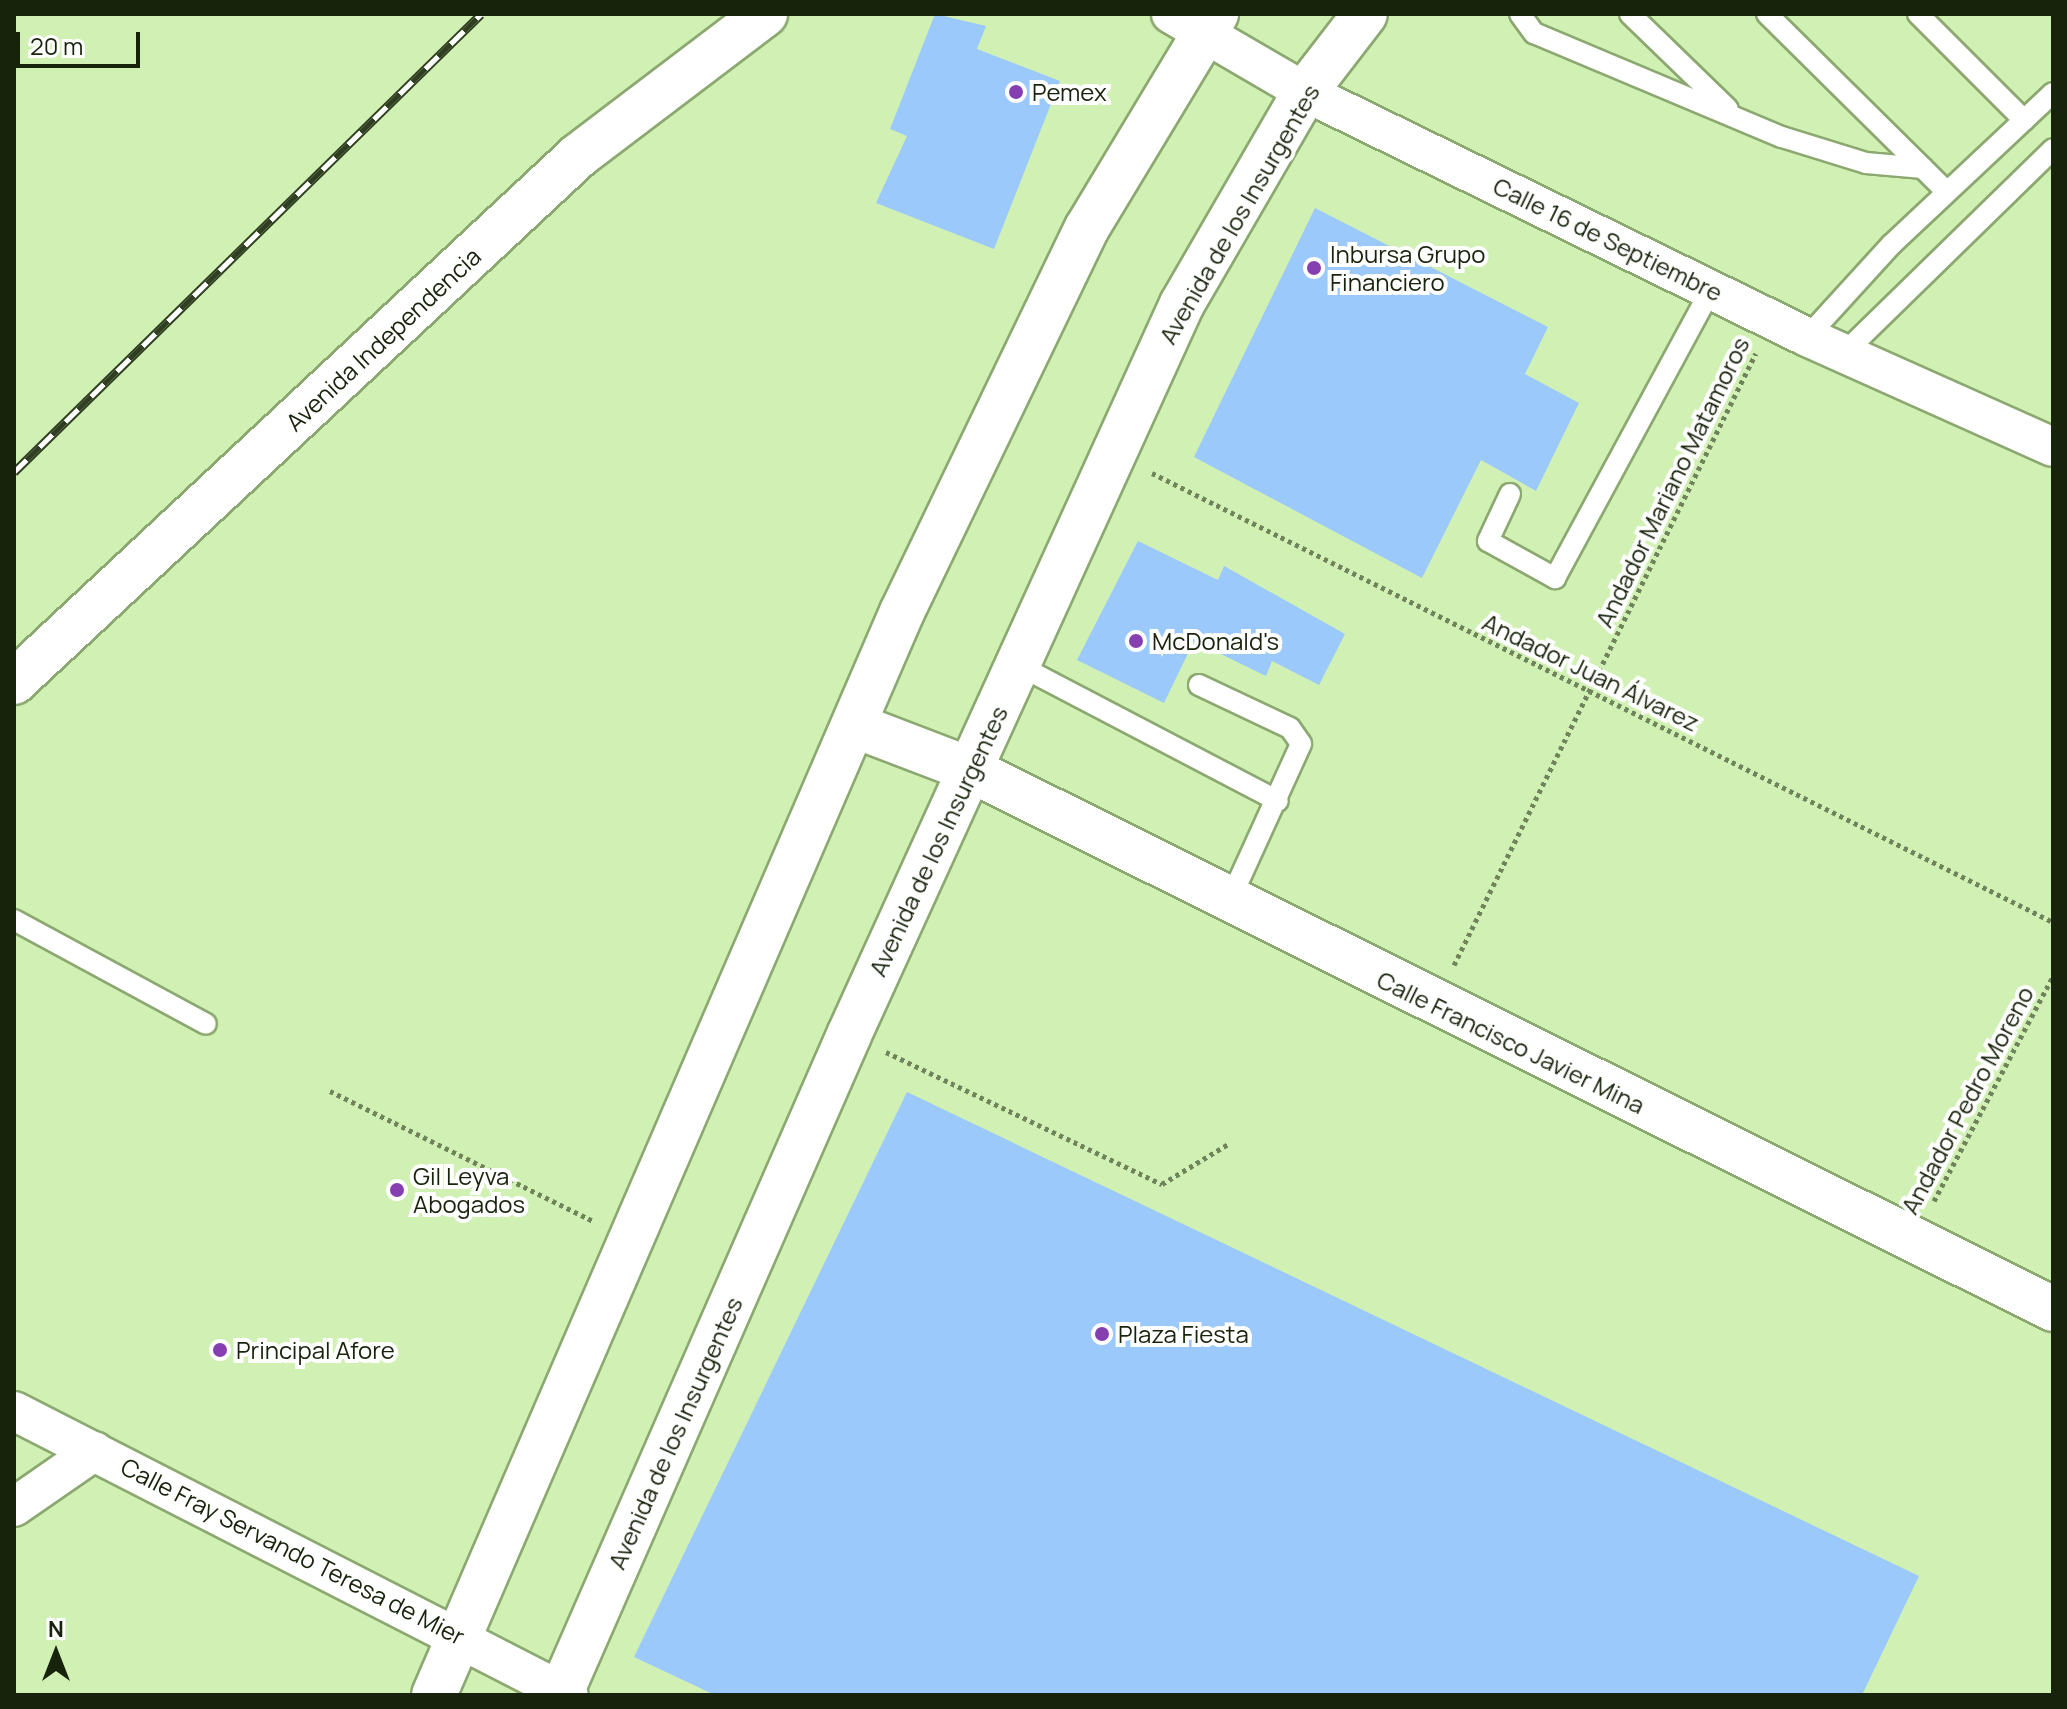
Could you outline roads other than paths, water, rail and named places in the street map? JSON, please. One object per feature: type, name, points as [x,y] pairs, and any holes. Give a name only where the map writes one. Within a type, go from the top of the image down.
[{"type":"main road","name":"Avenida Independencia","points":[[14,682],[578,156],[765,14]]},
{"type":"main road","name":"Avenida de los Insurgentes","points":[[564,1694],[849,1035],[1182,304],[1305,92],[1365,14]]},
{"type":"main road","points":[[434,1695],[626,1237],[856,726],[902,612],[1087,228],[1196,20]]},
{"type":"main road","name":"Calle Francisco Javier Mina","points":[[856,726],[971,770],[1434,1005],[2053,1309]]},
{"type":"street","name":"Calle 16 de Septiembre","points":[[1196,20],[1305,92],[1807,337],[2053,447]]},
{"type":"street","name":"Calle Fray Servando Teresa de Mier","points":[[14,1411],[459,1634],[564,1694]]},
{"type":"street","points":[[14,1507],[95,1451]]},
{"type":"lane","points":[[1520,14],[1534,33],[1736,118],[1852,159],[1923,168]]},
{"type":"lane","points":[[1630,14],[1736,118]]},
{"type":"lane","points":[[1767,14],[1947,192]]},
{"type":"lane","points":[[1918,14],[2024,120]]},
{"type":"lane","points":[[1807,337],[1947,192],[2053,93]]},
{"type":"lane","points":[[1843,354],[2052,151]]},
{"type":"lane","points":[[1510,494],[1488,541],[1555,578],[1711,289]]},
{"type":"lane","points":[[1018,665],[1278,801]]},
{"type":"lane","points":[[1199,685],[1297,735],[1301,753],[1229,902]]},
{"type":"lane","points":[[14,920],[206,1024]]},
{"type":"railway","points":[[14,472],[481,14]]},
{"type":"place","name":"Pemex","points":[[1016,92]]},
{"type":"place","name":"Inbursa Grupo Financiero","points":[[1314,268]]},
{"type":"place","name":"McDonald's","points":[[1136,641]]},
{"type":"place","name":"Gil Leyva Abogados","points":[[397,1190]]},
{"type":"place","name":"Plaza Fiesta","points":[[1102,1334]]},
{"type":"place","name":"Principal Afore","points":[[220,1350]]}]
